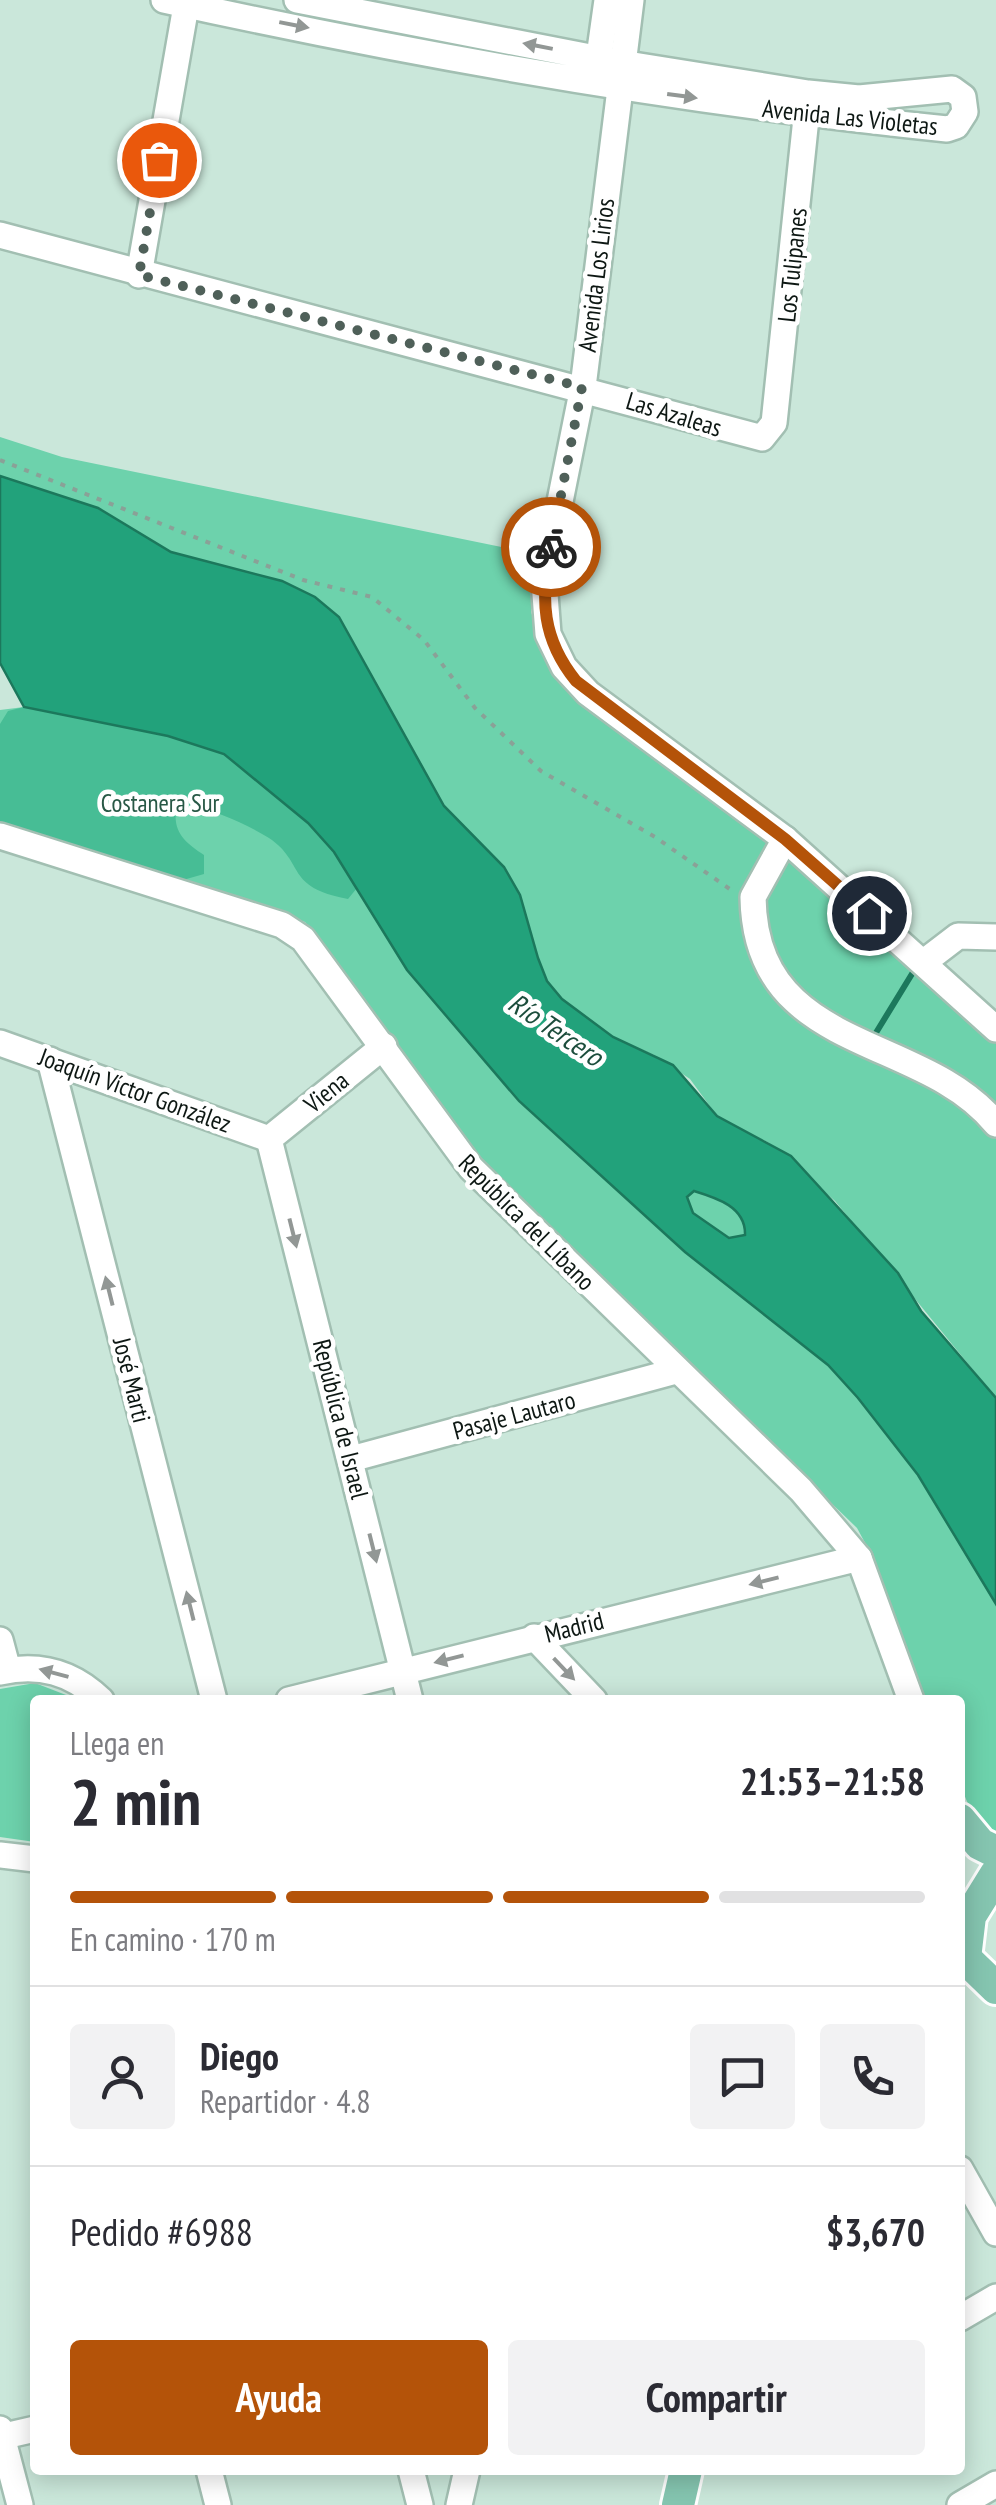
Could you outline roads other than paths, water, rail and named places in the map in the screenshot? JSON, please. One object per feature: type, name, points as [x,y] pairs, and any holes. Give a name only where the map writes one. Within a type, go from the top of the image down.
[{"type":"main road","points":[[965,1826],[980,1844],[996,1852]]},
{"type":"main road","points":[[965,1944],[970,1916],[996,1874]]},
{"type":"main road","points":[[965,1963],[996,1988]]},
{"type":"street","name":"Avenida Las Violetas","points":[[297,0],[613,69]]},
{"type":"street","name":"Avenida Los Lirios","points":[[607,0],[613,69]]},
{"type":"street","name":"Avenida Los Lirios","points":[[631,0],[613,69],[582,387],[544,581],[548,634],[576,681],[785,839],[996,1029]]},
{"type":"street","name":"Avenida Las Violetas","points":[[179,2],[613,69],[947,129],[962,120],[966,104],[952,89],[808,104]]},
{"type":"street","points":[[139,275],[179,2]]},
{"type":"street","name":"Los Tulipanes","points":[[768,435],[774,422],[808,104]]},
{"type":"street","name":"Las Azaleas","points":[[0,235],[139,275],[582,387],[751,437],[768,435]]},
{"type":"street","name":"República del Líbano","points":[[0,836],[292,930],[384,1046],[470,1168],[802,1490],[859,1558],[909,1695]]},
{"type":"street","points":[[785,839],[754,888],[753,908],[774,974],[802,1007],[859,1044],[946,1080],[996,1124]]},
{"type":"street","points":[[924,962],[958,936],[996,938]]},
{"type":"street","name":"Joaquín Víctor González","points":[[0,1043],[269,1138]]},
{"type":"street","name":"Viena","points":[[269,1138],[384,1046]]},
{"type":"street","name":"José Marti","points":[[50,1060],[213,1695]]},
{"type":"street","name":"República de Israel","points":[[269,1138],[409,1695]]},
{"type":"street","name":"Pasaje Lautaro","points":[[351,1459],[676,1370]]},
{"type":"street","name":"Madrid","points":[[308,1695],[859,1558]]},
{"type":"street","points":[[534,1637],[589,1695]]},
{"type":"street","points":[[0,1640],[4,1671],[45,1669],[67,1675],[94,1695]]},
{"type":"street","points":[[0,1855],[30,1858]]},
{"type":"street","points":[[965,2179],[996,2232]]},
{"type":"street","points":[[965,2315],[996,2296]]},
{"type":"street","points":[[20,2505],[1,2434],[30,2430]]},
{"type":"street","points":[[210,2475],[218,2505]]},
{"type":"street","points":[[412,2475],[420,2505]]},
{"type":"street","points":[[460,2505],[466,2475]]},
{"type":"street","points":[[960,2505],[996,2484]]},
{"type":"water","name":"Río Tercero","points":[[0,476],[98,508],[171,552],[282,581],[315,597],[339,617],[444,806],[504,867],[520,895],[547,981],[562,999],[613,1037],[673,1065],[717,1116],[791,1156],[898,1273],[921,1311],[996,1398],[996,1604],[918,1475],[858,1398],[828,1365],[685,1252],[519,1101],[407,970],[334,852],[308,823],[224,754],[168,736],[24,707],[0,663]],"holes":[[[694,1191],[735,1211],[741,1217],[745,1235],[729,1238],[693,1213],[687,1197]]]},
{"type":"waterway","points":[[874,1036],[915,969]]},
{"type":"park label","name":"Costanera Sur","points":[[160,803]]}]
